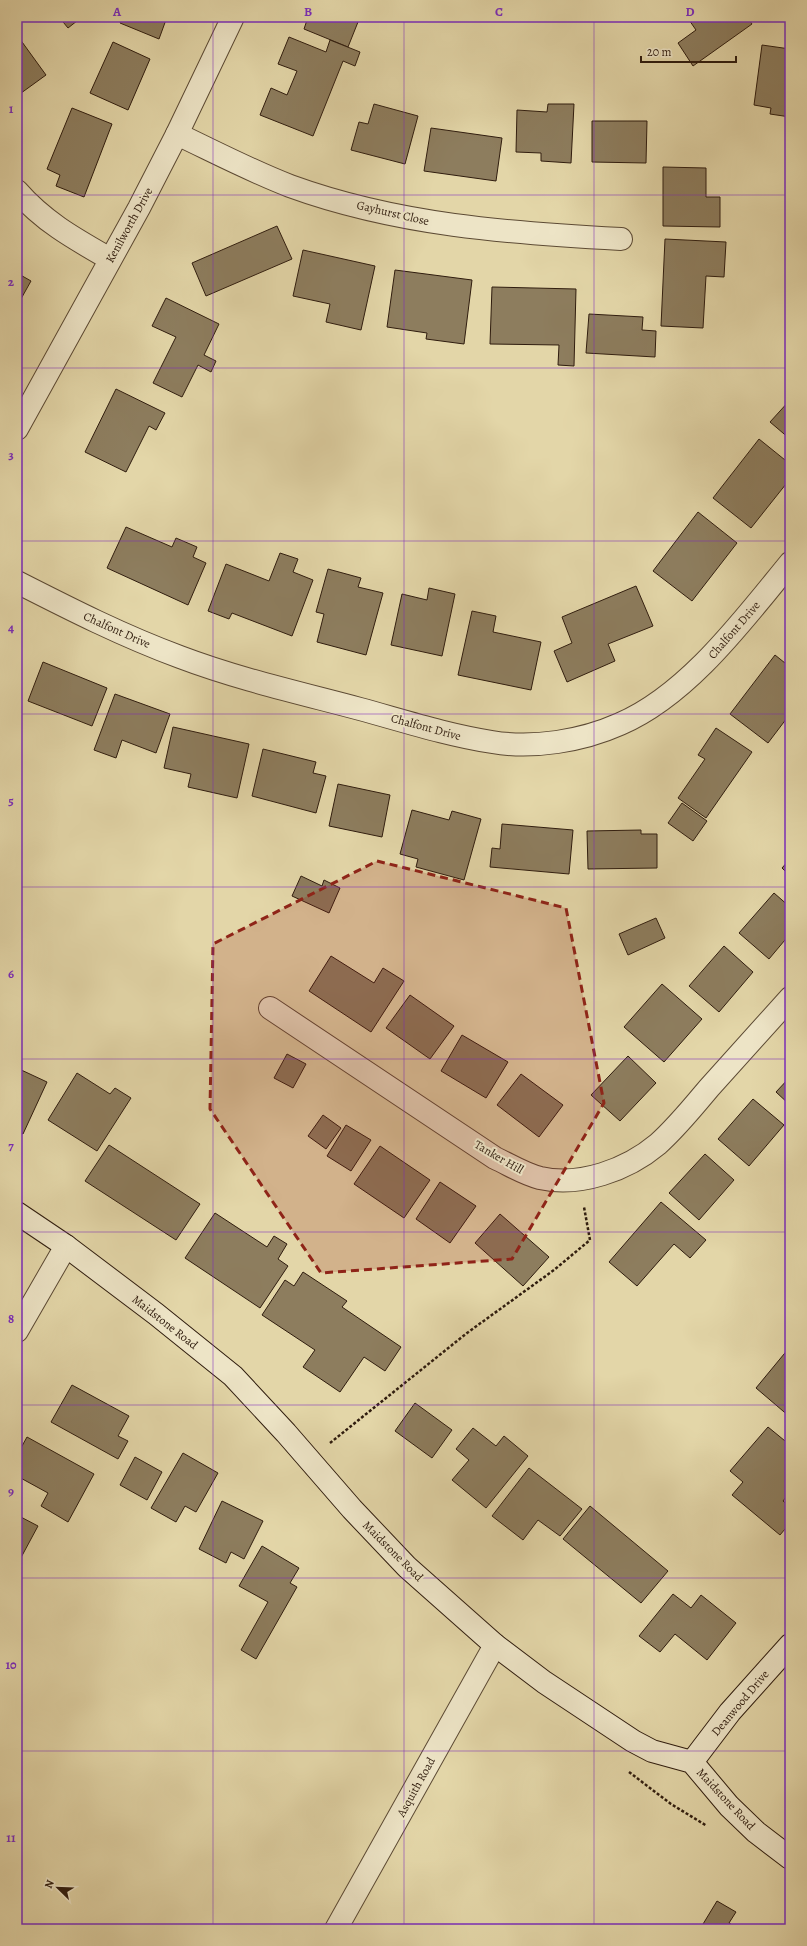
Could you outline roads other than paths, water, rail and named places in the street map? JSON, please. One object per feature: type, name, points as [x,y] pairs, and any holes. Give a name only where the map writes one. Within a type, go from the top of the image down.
[{"type":"street","name":"Kenilworth Drive","points":[[17,429],[139,208],[177,134],[233,17]]},
{"type":"street","name":"Gayhurst Close","points":[[177,134],[248,168],[290,186],[386,213],[435,223],[489,230],[621,239]]},
{"type":"street","points":[[17,192],[33,209],[63,232],[110,259]]},
{"type":"street","name":"Chalfont Drive","points":[[17,582],[84,616],[129,636],[216,670],[451,734],[493,743],[527,744],[563,741],[597,733],[622,724],[645,711],[674,690],[704,663],[731,635],[790,563]]},
{"type":"street","name":"Tanker Hill","points":[[270,1008],[496,1158],[519,1170],[540,1178],[561,1180],[580,1179],[622,1167],[642,1156],[659,1143],[790,998]]},
{"type":"street","name":"Maidstone Road","points":[[17,1213],[66,1246],[156,1314],[232,1376],[310,1459],[352,1509],[402,1562],[495,1645],[556,1691],[633,1741],[652,1751],[692,1762],[729,1806],[756,1832],[790,1858]]},
{"type":"street","points":[[17,1331],[66,1246]]},
{"type":"street","name":"Asquith Road","points":[[336,1929],[495,1645]]},
{"type":"street","name":"Deanwood Drive","points":[[692,1762],[730,1712],[790,1645]]}]
